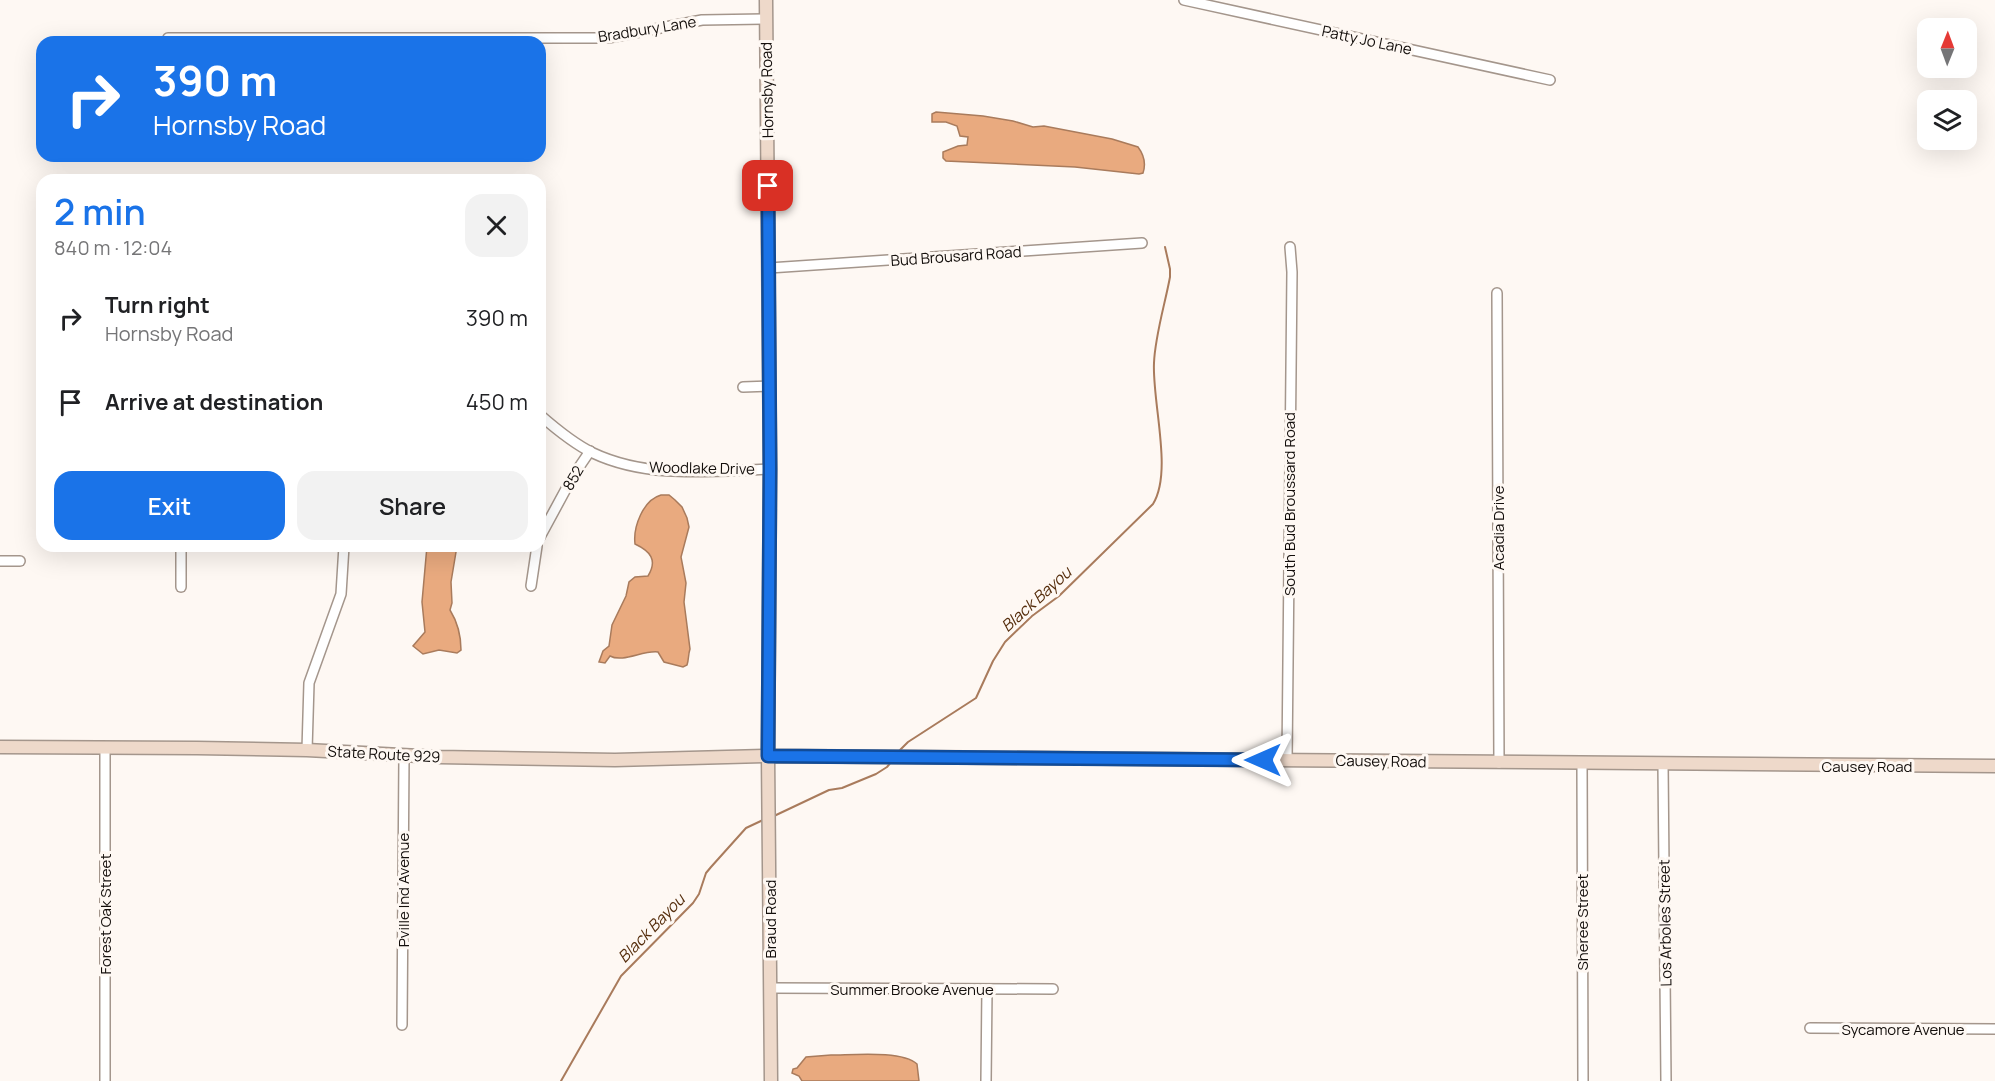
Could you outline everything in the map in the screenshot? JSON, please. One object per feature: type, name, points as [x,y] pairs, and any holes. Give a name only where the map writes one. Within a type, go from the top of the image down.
[{"type":"street","name":"Hornsby Road","points":[[766,0],[770,386],[768,756]]},
{"type":"street","name":"Patty Jo Lane","points":[[1184,0],[1550,80]]},
{"type":"street","name":"Bradbury Lane","points":[[546,38],[608,38],[702,20],[766,19]]},
{"type":"street","name":"Bud Brousard Road","points":[[769,268],[1142,243]]},
{"type":"street","name":"South Bud Broussard Road","points":[[1287,760],[1292,272],[1290,247]]},
{"type":"street","name":"Acadia Drive","points":[[1497,294],[1499,762]]},
{"type":"street","points":[[743,387],[770,386]]},
{"type":"street","name":"Woodlake Drive","points":[[546,420],[564,435],[590,451],[622,463],[658,470],[680,471],[770,469]]},
{"type":"street","name":"852","points":[[546,526],[573,476],[590,451]]},
{"type":"street","points":[[181,587],[182,552]]},
{"type":"street","points":[[307,750],[309,683],[341,594],[344,552]]},
{"type":"street","points":[[531,585],[536,552]]},
{"type":"street","points":[[0,561],[20,561]]},
{"type":"street","name":"State Route 929","points":[[0,747],[307,750],[404,756],[615,760],[768,756]]},
{"type":"street","name":"Forest Oak Street","points":[[105,747],[105,1081]]},
{"type":"street","name":"Pville Ind Avenue","points":[[402,1025],[404,756]]},
{"type":"street","name":"Causey Road","points":[[768,756],[1995,766]]},
{"type":"street","name":"Braud Road","points":[[768,756],[771,1081]]},
{"type":"street","name":"Sheree Street","points":[[1582,763],[1583,1081]]},
{"type":"street","name":"Los Arboles Street","points":[[1663,764],[1666,1081]]},
{"type":"street","name":"Summer Brooke Avenue","points":[[771,988],[1053,989]]},
{"type":"street","points":[[986,1081],[987,989]]},
{"type":"street","name":"Sycamore Avenue","points":[[1810,1028],[1995,1029]]},
{"type":"shaded area","points":[[936,112],[983,116],[1033,127],[1044,126],[1112,139],[1138,147],[1144,160],[1143,173],[1075,167],[946,161],[943,158],[943,152],[967,145],[968,137],[960,136],[957,126],[946,122],[932,122],[932,114]]},
{"type":"shaded area","points":[[661,495],[669,495],[682,507],[689,527],[681,557],[686,583],[684,602],[690,649],[687,665],[683,667],[664,662],[658,652],[621,658],[610,656],[605,663],[599,662],[603,651],[609,646],[612,625],[626,596],[629,582],[635,577],[648,576],[651,570],[651,557],[635,544],[635,537],[644,508]]},
{"type":"shaded area","points":[[426,552],[456,552],[451,582],[450,610],[460,634],[461,650],[457,653],[439,650],[423,654],[413,646],[425,632],[422,602]]},
{"type":"shaded area","points":[[876,1054],[900,1057],[917,1064],[919,1081],[802,1081],[799,1076],[792,1073],[793,1069],[797,1068],[806,1057]]},
{"type":"waterway","name":"Black Bayou","points":[[899,751],[908,742],[976,698],[993,661],[1005,642],[1032,616],[1059,596],[1153,504],[1159,490],[1162,456],[1154,363],[1158,331],[1170,277],[1165,247]]},
{"type":"waterway","name":"Black Bayou","points":[[774,816],[829,790],[842,788],[876,774],[892,761]]},
{"type":"waterway","name":"Black Bayou","points":[[561,1081],[621,976],[693,903],[699,894],[706,873],[746,828],[763,820]]},
{"type":"route","points":[[768,186],[770,469],[768,756],[1263,760]]}]
